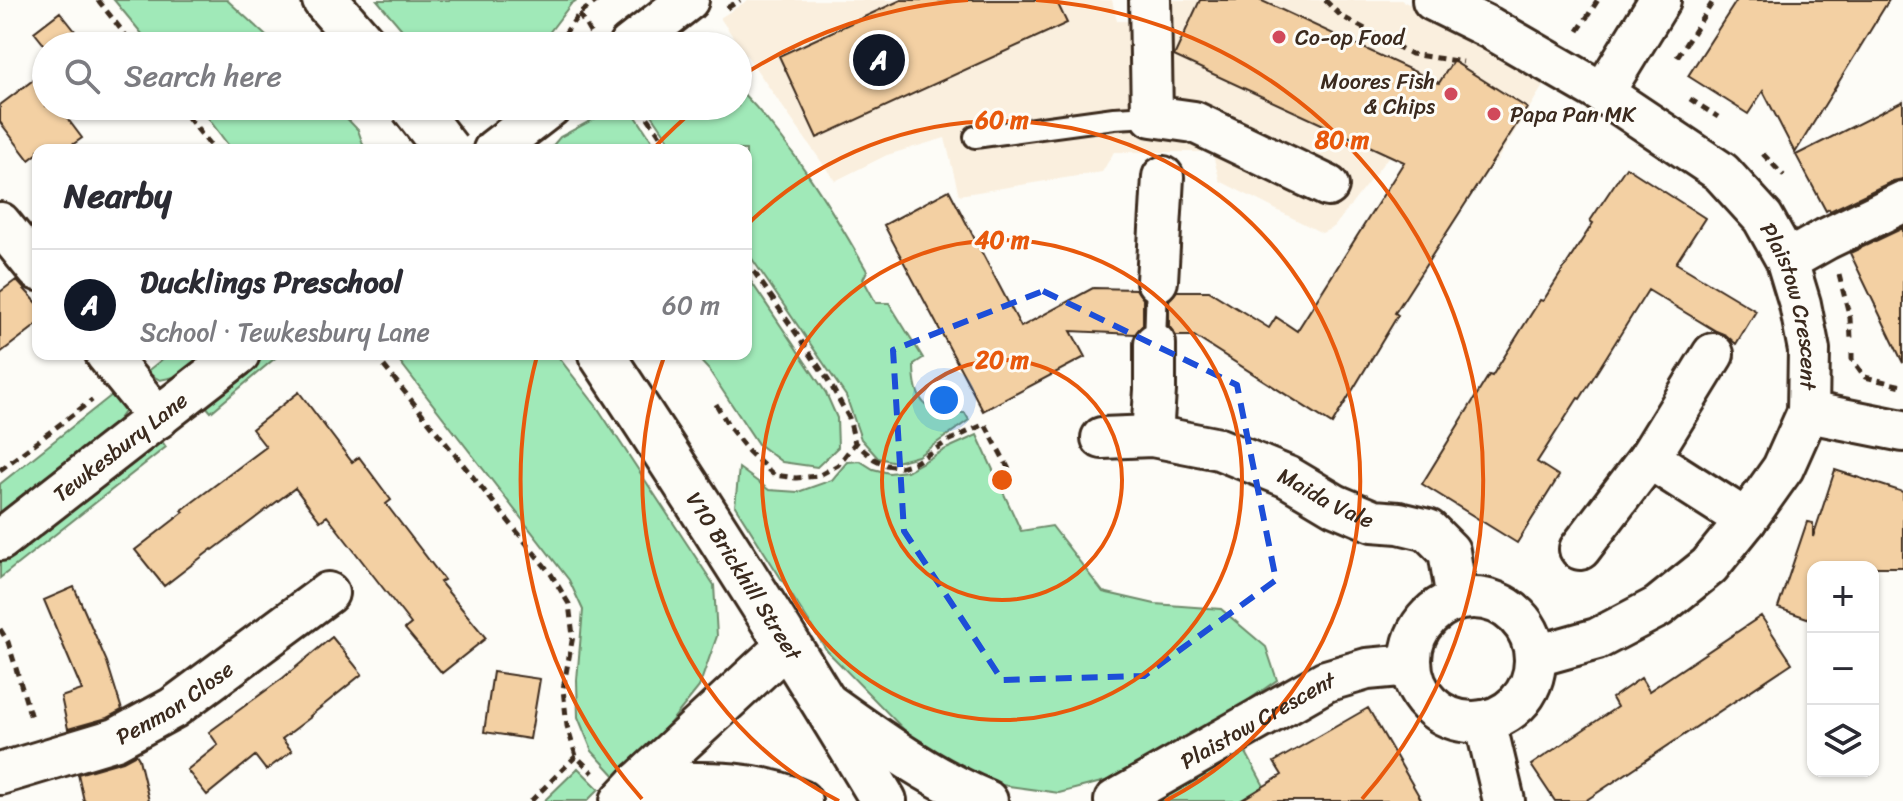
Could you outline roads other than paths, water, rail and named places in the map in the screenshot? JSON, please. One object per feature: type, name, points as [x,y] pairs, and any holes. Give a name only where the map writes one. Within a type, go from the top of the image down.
[{"type":"street","points":[[325,0],[353,32]]},
{"type":"street","points":[[647,32],[688,0]]},
{"type":"street","points":[[1150,0],[1152,116],[1194,122],[1328,186]]},
{"type":"street","name":"Plaistow Crescent","points":[[1433,0],[1490,28],[1603,93],[1721,172],[1763,218],[1787,261],[1809,350],[1808,412],[1783,468],[1709,566],[1658,607],[1597,639],[1536,656]]},
{"type":"street","points":[[1603,93],[1660,0]]},
{"type":"street","points":[[424,120],[442,144]]},
{"type":"street","points":[[502,144],[533,120]]},
{"type":"street","points":[[1157,281],[1163,177]]},
{"type":"street","points":[[1787,261],[1903,202]]},
{"type":"street","points":[[0,223],[32,263]]},
{"type":"street","points":[[1152,436],[1155,344]]},
{"type":"street","points":[[1580,549],[1649,458],[1713,354]]},
{"type":"street","name":"Tewkesbury Lane","points":[[0,540],[231,360]]},
{"type":"street","name":"V10 Brickhill Street","points":[[605,360],[788,644],[884,801]]},
{"type":"street","points":[[114,365],[158,418]]},
{"type":"street","points":[[1808,412],[1903,431]]},
{"type":"street","name":"Maida Vale","points":[[1102,438],[1152,436],[1219,449],[1288,477],[1335,505],[1373,521],[1428,530],[1449,551],[1457,599]]},
{"type":"street","points":[[1649,458],[1746,520]]},
{"type":"street","name":"Penmon Close","points":[[0,774],[116,739],[173,708],[328,593]]},
{"type":"street","points":[[1475,597],[1493,600],[1523,621],[1532,638],[1536,656],[1528,690],[1517,704],[1502,715],[1485,721],[1464,721],[1444,715],[1428,703],[1416,686],[1411,665],[1413,644],[1422,624],[1437,609],[1457,599],[1475,597]]},
{"type":"street","points":[[618,786],[788,644]]},
{"type":"street","name":"Plaistow Crescent","points":[[1115,801],[1326,681],[1367,669],[1411,665]]},
{"type":"street","points":[[823,700],[957,789],[987,801]]},
{"type":"street","points":[[1485,721],[1504,801]]},
{"type":"street","points":[[618,786],[716,783],[765,788],[801,801]]},
{"type":"lane","points":[[975,137],[1114,118],[1152,116]]},
{"type":"lane","points":[[1155,344],[1157,281]]},
{"type":"place","name":"Co-op Food","points":[[1279,37]]},
{"type":"place","name":"Ducklings Preschool","points":[[879,60]]},
{"type":"place","name":"Moores Fish & Chips","points":[[1451,94]]},
{"type":"place","name":"Papa Pan MK","points":[[1494,114]]}]
